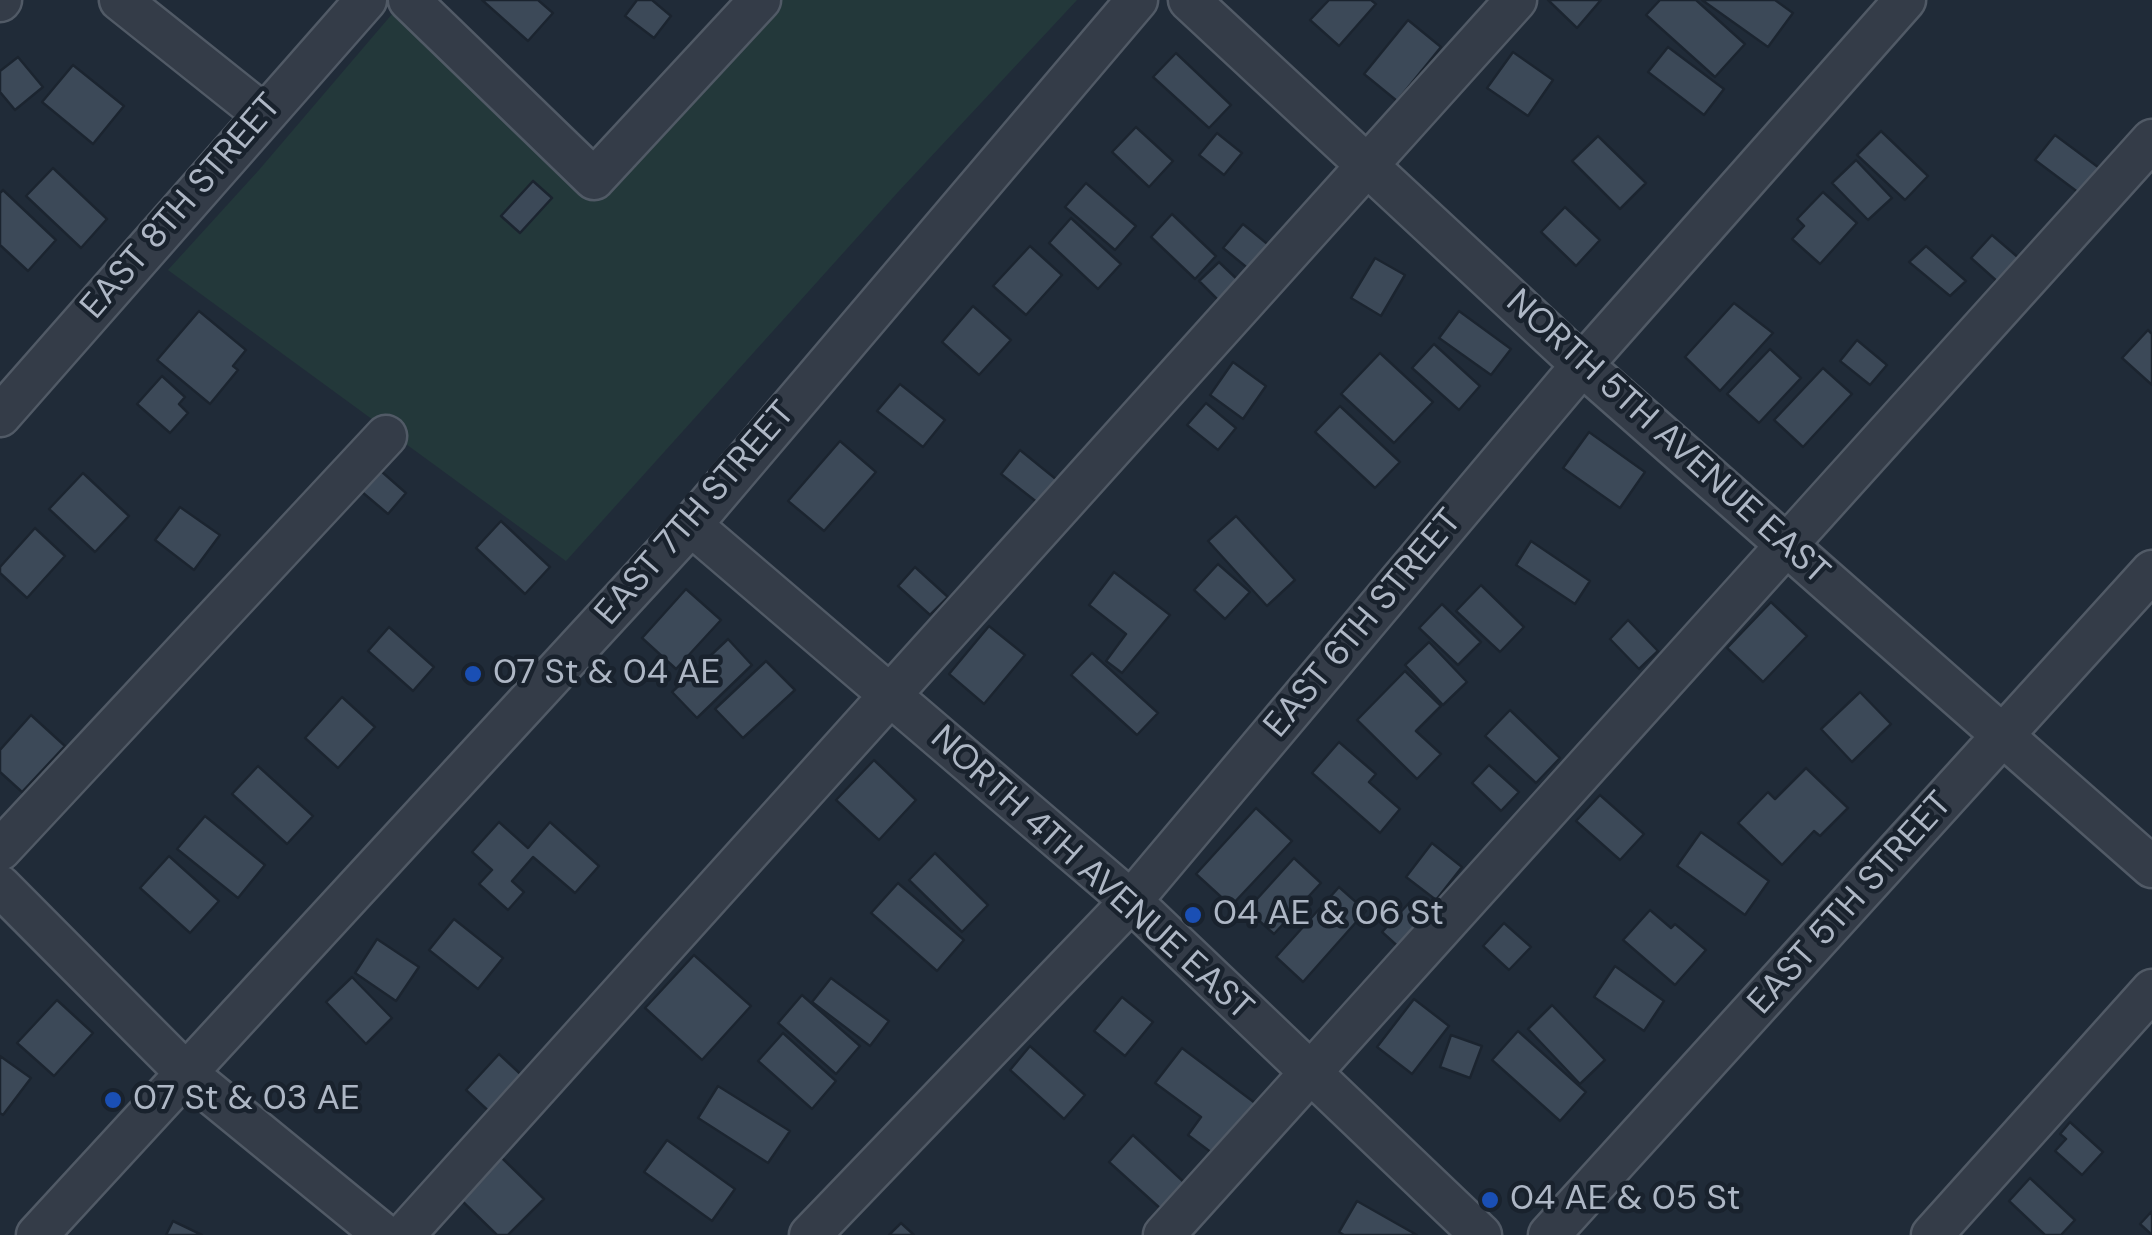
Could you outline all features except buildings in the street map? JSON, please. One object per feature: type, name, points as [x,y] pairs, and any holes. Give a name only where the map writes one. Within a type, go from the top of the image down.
[{"type":"street","points":[[120,0],[264,114]]},
{"type":"street","name":"EAST 8TH STREET","points":[[0,416],[366,0]]},
{"type":"street","points":[[409,0],[594,179],[760,0]]},
{"type":"street","name":"EAST 7TH STREET","points":[[37,1235],[692,524],[1137,0]]},
{"type":"street","name":"NORTH 5TH AVENUE EAST","points":[[1189,0],[1582,365],[2152,867]]},
{"type":"street","points":[[404,1235],[1516,0]]},
{"type":"street","name":"EAST 6TH STREET","points":[[810,1235],[1131,901],[1582,365],[1905,0]]},
{"type":"street","points":[[1164,1235],[2152,140]]},
{"type":"street","points":[[0,850],[386,436]]},
{"type":"street","name":"NORTH 4TH AVENUE EAST","points":[[692,524],[1131,901],[1480,1235]]},
{"type":"street","name":"EAST 5TH STREET","points":[[1549,1235],[2152,571]]},
{"type":"street","points":[[0,886],[186,1074],[384,1235]]},
{"type":"street","points":[[1932,1235],[2152,990]]},
{"type":"green space","points":[[769,0],[1077,0],[898,192],[566,561],[168,270],[393,13],[592,188]]},
{"type":"place","name":"07 St & 04 AE","points":[[473,674]]},
{"type":"place","name":"04 AE & 06 St","points":[[1193,915]]},
{"type":"place","name":"07 St & 03 AE","points":[[113,1100]]},
{"type":"place","name":"04 AE & 05 St","points":[[1490,1200]]}]
